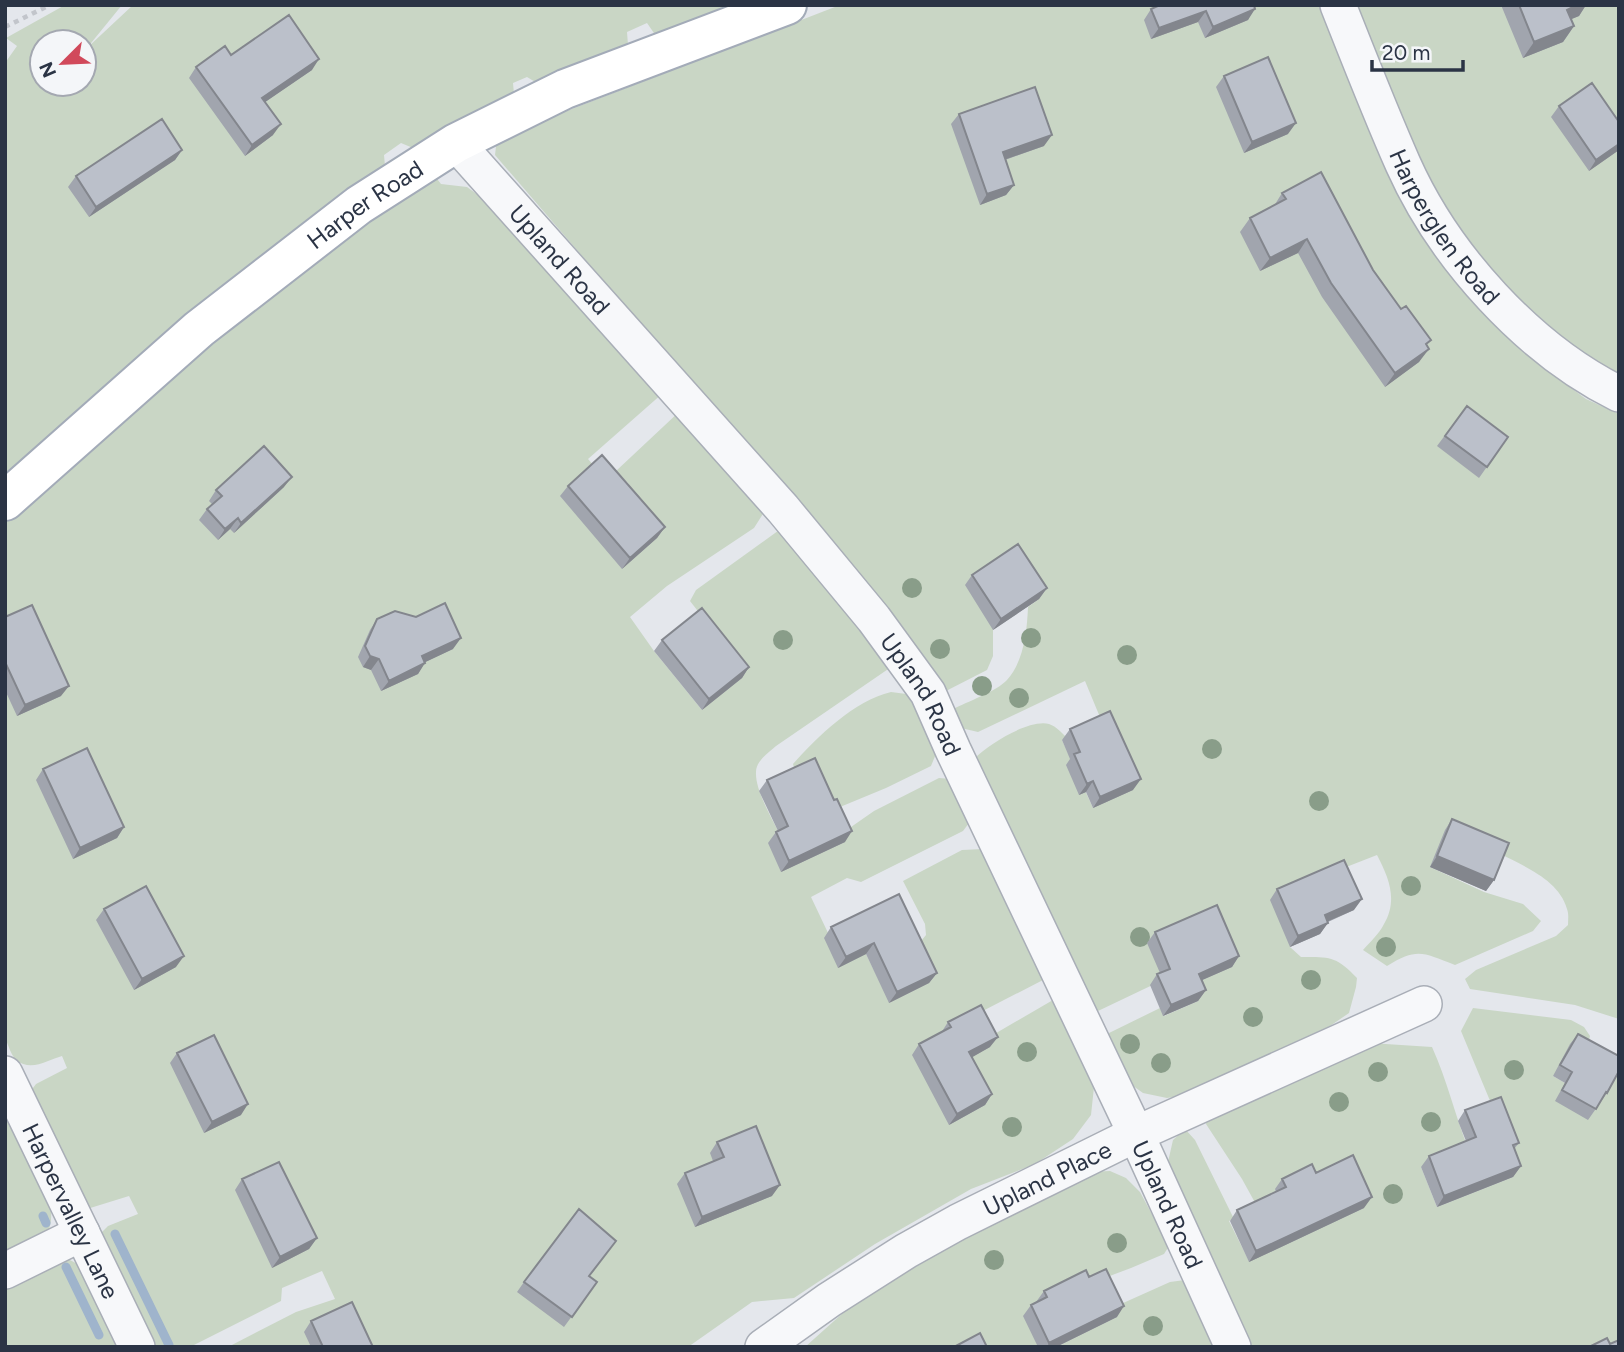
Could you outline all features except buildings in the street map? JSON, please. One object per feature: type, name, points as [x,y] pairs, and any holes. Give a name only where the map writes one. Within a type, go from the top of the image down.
[{"type":"main road","name":"Harper Road","points":[[5,501],[199,330],[359,205],[456,143],[565,89],[787,5]]},
{"type":"street","name":"Harperglen Road","points":[[1338,5],[1404,166],[1443,235],[1472,274],[1513,319],[1557,355],[1619,394]]},
{"type":"street","name":"Upland Road","points":[[456,143],[783,509],[874,619],[928,693],[1136,1134],[1233,1347]]},
{"type":"street","name":"Upland Place","points":[[763,1347],[905,1251],[958,1222],[1136,1134],[1423,1004]]},
{"type":"street","name":"Harpervalley Lane","points":[[5,1074],[137,1347]]},
{"type":"street","points":[[5,1271],[82,1233]]},
{"type":"path","points":[[5,27],[50,5]]},
{"type":"green space","points":[[65,5],[122,5],[98,34],[98,28],[28,28],[28,98],[98,98],[98,38],[133,5],[741,5],[656,36],[647,23],[627,32],[628,45],[537,83],[527,77],[513,83],[514,94],[449,126],[413,148],[401,143],[384,155],[385,166],[5,477],[5,63],[17,46],[6,38]]},
{"type":"green space","points":[[840,5],[1321,5],[1387,172],[1420,234],[1461,289],[1536,362],[1586,399],[1619,414],[1619,1019],[1575,1005],[1470,989],[1465,979],[1476,970],[1556,936],[1568,925],[1567,909],[1557,890],[1530,869],[1501,854],[1430,867],[1484,892],[1523,904],[1541,921],[1533,931],[1455,965],[1435,957],[1414,954],[1387,966],[1363,950],[1382,928],[1391,906],[1388,881],[1377,855],[1336,871],[1290,947],[1301,957],[1332,959],[1357,978],[1349,1013],[1330,1026],[1184,1095],[1167,1098],[1143,1093],[1118,1075],[1107,1034],[1160,1008],[1164,1016],[1198,1001],[1191,985],[1231,967],[1163,980],[1098,1011],[1085,1002],[975,758],[999,740],[1020,729],[1041,723],[1049,724],[1067,738],[1062,740],[1093,808],[1102,722],[1085,681],[978,732],[961,728],[953,709],[1007,680],[1021,655],[1028,607],[1039,599],[993,629],[993,656],[987,670],[944,692],[725,422],[495,155],[497,138]]},
{"type":"green space","points":[[1350,5],[1619,5],[1619,379],[1516,304],[1432,201]]},
{"type":"green space","points":[[434,175],[441,184],[467,187],[500,211],[663,393],[588,459],[594,466],[636,499],[628,483],[616,471],[680,411],[766,509],[754,528],[667,586],[630,617],[702,710],[725,646],[690,601],[696,590],[782,528],[897,663],[776,746],[757,768],[756,780],[761,796],[781,837],[841,834],[874,811],[939,778],[951,779],[969,823],[963,831],[861,882],[847,878],[811,897],[829,935],[866,954],[890,1003],[926,935],[925,924],[903,881],[962,850],[983,849],[1043,980],[973,1016],[962,1063],[986,1039],[1053,1000],[1094,1087],[1091,1115],[1073,1139],[1035,1164],[971,1189],[875,1244],[794,1298],[752,1302],[688,1347],[228,1347],[296,1312],[335,1299],[322,1271],[282,1288],[281,1301],[190,1347],[155,1347],[151,1344],[99,1235],[108,1226],[138,1214],[129,1196],[87,1209],[30,1092],[36,1084],[67,1068],[62,1056],[28,1065],[14,1058],[5,1038],[5,521],[252,305]]},
{"type":"green space","points":[[891,692],[914,695],[938,749],[931,766],[840,807],[835,799],[796,774],[793,764],[825,731],[850,711]]},
{"type":"green space","points":[[1473,1008],[1571,1020],[1584,1027],[1590,1036],[1586,1053],[1553,1076],[1565,1083],[1619,1067],[1619,1347],[1244,1347],[1169,1182],[1168,1162],[1173,1140],[1185,1129],[1195,1140],[1234,1219],[1229,1221],[1249,1261],[1363,1208],[1275,1189],[1282,1205],[1258,1208],[1206,1124],[1207,1116],[1370,1043],[1432,1047],[1468,1148],[1421,1167],[1437,1207],[1513,1177],[1493,1108],[1461,1031]]},
{"type":"green space","points":[[5,1102],[51,1203],[51,1215],[45,1235],[5,1256]]},
{"type":"green space","points":[[1110,1171],[1126,1178],[1140,1192],[1169,1246],[1164,1254],[1099,1280],[1038,1347],[805,1347],[853,1304],[962,1239],[1088,1172]]},
{"type":"green space","points":[[68,1259],[87,1269],[126,1347],[5,1347],[5,1286]]},
{"type":"green space","points":[[1185,1280],[1215,1347],[1056,1347],[1116,1317],[1112,1308],[1170,1282]]},
{"type":"waterway","points":[[43,1216],[46,1223]]},
{"type":"waterway","points":[[115,1234],[169,1345]]},
{"type":"waterway","points":[[66,1267],[99,1335]]}]
